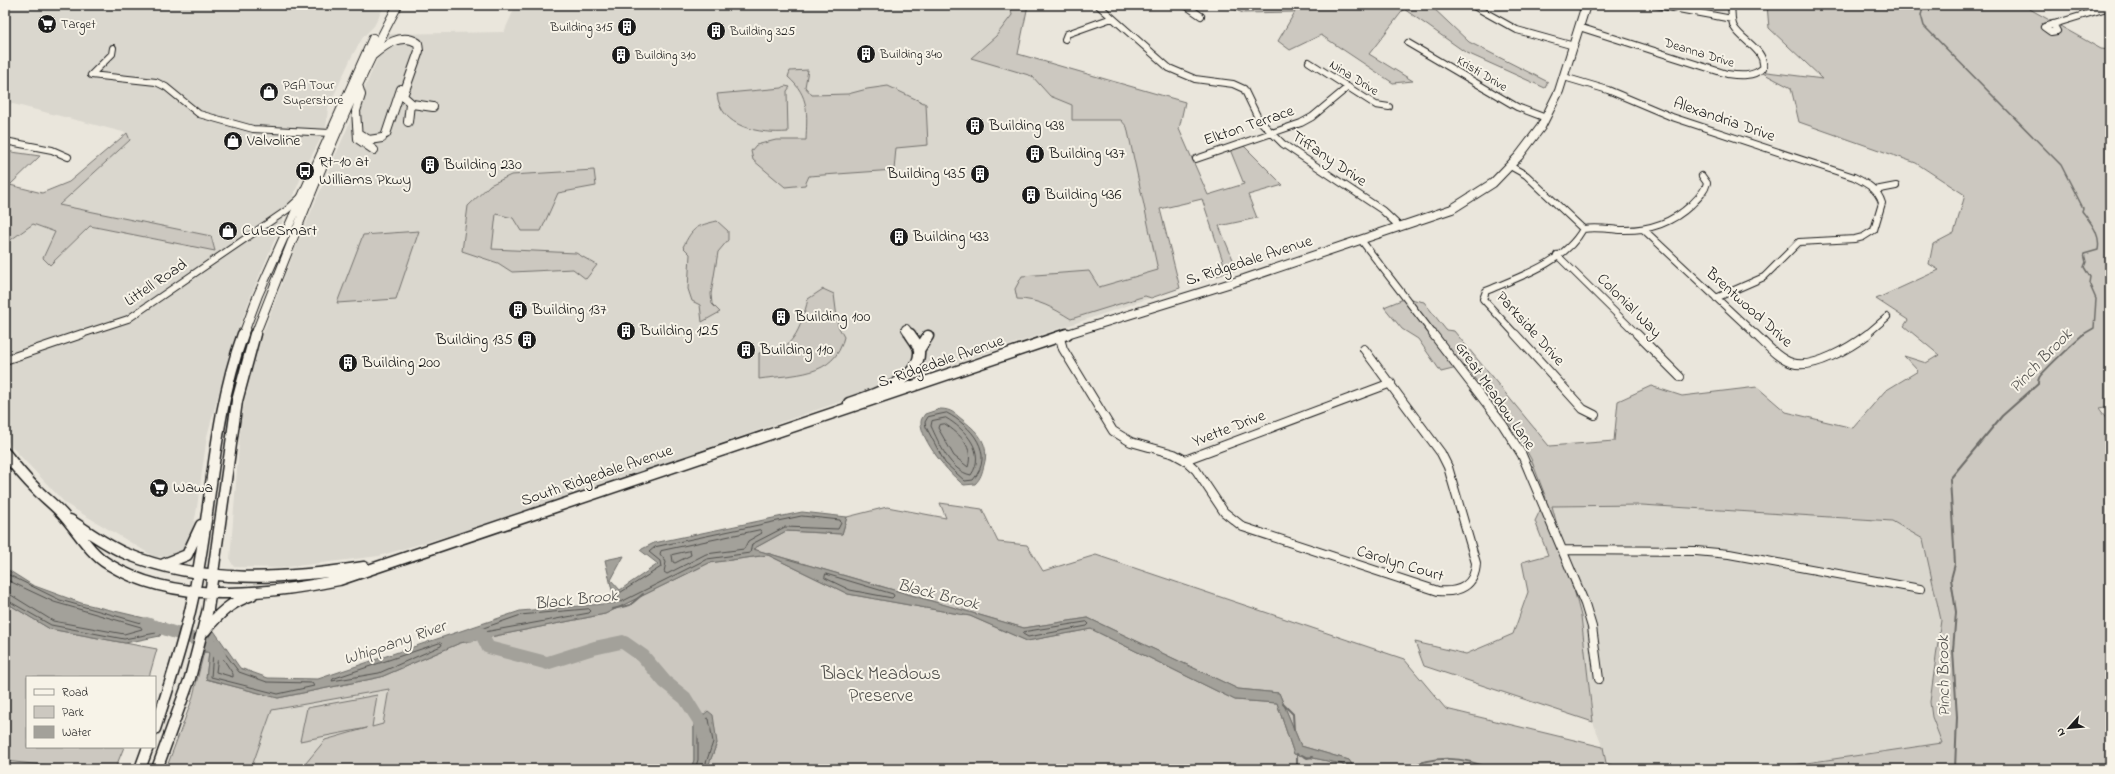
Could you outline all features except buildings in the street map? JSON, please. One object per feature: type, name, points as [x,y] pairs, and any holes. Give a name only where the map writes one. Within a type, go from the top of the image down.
[{"type":"main road","points":[[156,726],[172,676],[191,607],[198,573],[221,414],[235,357],[258,295],[330,133],[365,55],[392,5]]},
{"type":"main road","points":[[156,769],[190,678],[203,634],[212,612],[212,591],[237,401],[251,345],[306,206],[358,85],[371,56],[398,5]]},
{"type":"main road","name":"S. Ridgedale Avenue","points":[[815,421],[1060,338],[1442,213],[1464,203],[1493,183],[1510,166],[1546,118],[1564,77],[1586,5]]},
{"type":"main road","points":[[371,56],[396,40],[410,39],[416,41],[418,43],[419,50],[403,96],[410,104],[423,107],[433,107]]},
{"type":"main road","points":[[356,132],[363,138],[369,140],[384,136],[402,87],[408,79]]},
{"type":"main road","points":[[358,85],[361,95],[356,111],[356,132],[360,142],[374,150]]},
{"type":"main road","points":[[408,122],[410,104]]},
{"type":"main road","points":[[906,329],[919,350]]},
{"type":"main road","points":[[815,421],[831,409],[880,392],[894,385],[911,371],[918,357],[919,350],[928,336]]},
{"type":"main road","name":"South Ridgedale Avenue","points":[[65,517],[91,550],[108,564],[130,576],[156,584],[194,590],[260,592],[321,585],[815,421]]},
{"type":"main road","points":[[5,453],[40,494],[65,517]]},
{"type":"main road","name":"South Ridgedale Avenue","points":[[65,517],[127,554],[158,565],[198,573],[214,575],[308,575],[390,562]]},
{"type":"main road","points":[[158,565],[178,561],[185,557],[193,548],[200,527],[206,517]]},
{"type":"main road","points":[[212,612],[227,606],[240,598],[260,592]]},
{"type":"main road","points":[[140,769],[148,748]]},
{"type":"street","name":"Tiffany Drive","points":[[1098,5],[1169,68],[1195,79],[1240,87],[1246,91],[1259,120],[1295,155],[1382,210],[1400,227]]},
{"type":"street","points":[[1186,5],[1201,16]]},
{"type":"street","points":[[1472,5],[1517,30],[1574,46]]},
{"type":"street","points":[[1657,5],[1732,19]]},
{"type":"street","name":"Deanna Drive","points":[[1579,27],[1727,74],[1740,76],[1756,73],[1763,68],[1762,58],[1736,31],[1732,19],[1731,5]]},
{"type":"street","points":[[2053,24],[2110,7]]},
{"type":"street","points":[[1065,39],[1067,34],[1112,18]]},
{"type":"street","name":"Kristi Drive","points":[[1408,43],[1516,107],[1546,118]]},
{"type":"street","points":[[113,48],[112,54],[90,75],[156,82],[166,87],[199,114],[253,129],[330,133]]},
{"type":"street","name":"Nina Drive","points":[[1309,62],[1376,105],[1389,107]]},
{"type":"street","name":"Alexandria Drive","points":[[1564,77],[1608,90],[1672,117],[1854,177],[1875,190]]},
{"type":"street","name":"Elkton Terrace","points":[[1196,159],[1305,121],[1348,87]]},
{"type":"street","points":[[5,141],[52,150],[68,156]]},
{"type":"street","points":[[1510,166],[1526,175],[1583,229],[1643,229],[1662,226],[1676,218],[1706,188],[1707,183],[1702,176]]},
{"type":"street","points":[[1716,298],[1764,277],[1799,242],[1810,240],[1855,239],[1869,234],[1876,228],[1882,203],[1875,190],[1896,186]]},
{"type":"street","name":"Littell Road","points":[[5,360],[128,319],[287,210],[303,194]]},
{"type":"street","name":"Parkside Drive","points":[[1583,229],[1578,238],[1536,272],[1486,291],[1483,299],[1583,409],[1595,415]]},
{"type":"street","name":"Brentwood Drive","points":[[1643,229],[1776,354],[1786,360],[1799,364],[1809,364],[1850,347],[1874,330],[1887,317]]},
{"type":"street","name":"Great Meadow Lane","points":[[1361,240],[1514,441],[1522,455],[1588,613],[1599,679]]},
{"type":"street","name":"Colonial Way","points":[[1557,256],[1680,377]]},
{"type":"street","name":"Yvette Drive","points":[[1060,338],[1063,349],[1113,431],[1130,442],[1174,454],[1185,460],[1391,383]]},
{"type":"street","name":"Carolyn Court","points":[[1185,460],[1196,470],[1224,512],[1243,526],[1438,592],[1454,592],[1462,590],[1471,583],[1475,576],[1476,563],[1448,467],[1436,445],[1364,349]]},
{"type":"street","points":[[1562,550],[1696,551],[1729,554],[1920,589]]},
{"type":"shaded area","points":[[5,5],[385,5],[374,26],[363,37],[352,56],[328,108],[326,129],[306,166],[252,293],[230,353],[207,436],[196,514],[188,546],[178,556],[155,557],[66,504],[10,445],[5,437],[5,244],[33,224],[55,232],[43,258],[50,265],[90,226],[215,250],[210,236],[58,205],[130,140],[127,133],[5,102]]},
{"type":"shaded area","points":[[516,5],[1028,5],[1018,54],[1185,102],[1160,209],[1180,288],[819,409],[518,515],[379,556],[280,568],[234,567],[230,560],[241,419],[255,354],[295,249],[388,34],[504,32]]},
{"type":"shaded area","points":[[1642,505],[1892,521],[1923,539],[1941,620],[1930,702],[1932,717],[1942,743],[1793,765],[1623,769],[1606,763],[1603,747],[1593,722],[1581,616],[1552,506]]},
{"type":"shaded area","points":[[389,688],[383,724],[325,740],[301,769],[229,769],[252,766],[272,710]]},
{"type":"green space","points":[[1010,5],[1028,5],[1018,54],[1185,102],[1179,129],[1208,195],[1244,184],[1229,147],[1242,144],[1283,185],[1248,195],[1257,218],[1219,226],[1237,269],[1217,276],[1224,264],[1202,199],[1160,209],[1180,288],[1151,298],[1145,296],[1071,319],[1039,302],[1017,299],[1015,289],[1022,276],[1089,271],[1099,287],[1158,270],[1127,127],[1121,120],[1072,120],[1072,105],[1050,96],[1032,76],[971,58],[996,36],[1012,15]]},
{"type":"green space","points":[[1223,5],[1430,5],[1469,42],[1548,82],[1545,88],[1465,52],[1404,9],[1369,54],[1413,81],[1393,83],[1321,35],[1290,50],[1278,41],[1295,12],[1243,13]]},
{"type":"green space","points":[[1767,5],[2029,5],[2028,8],[2101,49],[2110,50],[2110,407],[2099,409],[2110,424],[2110,769],[1656,769],[1793,765],[1942,743],[1932,717],[1930,702],[1941,620],[1923,539],[1892,521],[1642,505],[1552,506],[1581,616],[1593,722],[1424,666],[1415,642],[1466,654],[1513,634],[1528,592],[1522,562],[1548,555],[1535,521],[1546,498],[1531,459],[1518,435],[1465,366],[1441,372],[1418,339],[1402,329],[1384,307],[1406,298],[1424,302],[1446,330],[1454,331],[1549,446],[1614,441],[1618,401],[1651,386],[1682,396],[1757,387],[1786,412],[1853,428],[1885,391],[1918,371],[1904,356],[1926,363],[1939,355],[1904,326],[1908,320],[1876,299],[1939,270],[1929,264],[1933,244],[1954,233],[1965,195],[1916,163],[1799,122],[1791,88],[1759,71],[1823,79],[1769,28]]},
{"type":"green space","points":[[808,70],[805,87],[812,95],[848,94],[888,86],[926,104],[928,145],[896,148],[894,170],[809,176],[805,185],[785,187],[753,160],[751,151],[756,145],[776,140],[806,140],[807,114],[804,98],[795,84],[788,77],[790,71]]},
{"type":"green space","points":[[785,86],[790,87],[787,91],[788,132],[765,132],[743,126],[726,115],[720,105],[717,94],[782,88]]},
{"type":"green space","points":[[127,133],[130,140],[59,205],[211,236],[215,251],[90,226],[50,265],[43,258],[55,232],[33,224],[5,244],[5,151],[40,156],[10,185],[42,193],[69,182]]},
{"type":"green space","points":[[594,170],[596,186],[558,193],[541,231],[521,231],[513,218],[496,214],[492,249],[576,253],[597,265],[586,279],[573,269],[512,272],[498,263],[462,251],[468,206],[490,185],[511,175]]},
{"type":"green space","points":[[717,221],[728,231],[728,240],[718,252],[711,294],[712,304],[720,312],[702,322],[700,305],[692,301],[688,289],[690,254],[683,247],[696,228],[704,224]]},
{"type":"green space","points":[[419,231],[396,299],[337,303],[363,235]]},
{"type":"green space","points":[[823,289],[834,294],[838,326],[844,337],[839,350],[832,360],[811,372],[759,379],[759,353],[771,352],[788,344],[794,337],[802,320],[808,299]]},
{"type":"green space","points":[[940,503],[982,509],[998,542],[1027,545],[1043,571],[1096,555],[1404,659],[1446,709],[1603,747],[1606,763],[1623,769],[1355,769],[1349,760],[1301,746],[1279,693],[1238,689],[1088,618],[1024,628],[753,549],[786,531],[842,534],[847,517],[887,507],[946,518]]},
{"type":"green space","name":"Black Meadows Preserve","points":[[768,555],[848,594],[970,616],[1027,641],[1091,629],[1235,700],[1277,703],[1294,754],[1342,764],[1346,769],[707,769],[717,743],[694,723],[694,760],[691,769],[301,769],[325,740],[367,728],[300,741],[307,708],[377,695],[372,727],[383,724],[389,689],[272,710],[252,766],[229,769],[166,769],[192,700],[204,652],[209,652],[206,679],[278,698],[381,677],[460,643],[605,614],[709,563]]},
{"type":"green space","points":[[5,602],[50,629],[157,649],[149,676],[26,676],[26,748],[124,748],[115,769],[81,769],[5,761]]},
{"type":"water","points":[[940,409],[948,410],[956,414],[979,435],[982,440],[986,451],[985,458],[981,475],[975,484],[964,485],[958,480],[944,465],[925,438],[922,429],[922,419],[925,414]]},
{"type":"water","points":[[802,512],[847,517],[842,534],[786,531],[753,549],[1024,628],[1088,618],[1238,689],[1279,693],[1301,746],[1349,760],[1355,769],[1346,769],[1342,764],[1294,754],[1277,703],[1235,700],[1091,629],[1027,641],[970,616],[848,594],[768,555],[709,563],[605,614],[460,643],[381,677],[278,698],[206,679],[209,652],[204,652],[212,628],[240,668],[268,678],[318,679],[520,611],[615,603],[605,560],[624,556],[611,580],[620,590],[658,564],[640,550],[654,543]]},
{"type":"water","points":[[5,568],[32,585],[81,603],[165,623],[160,636],[125,643],[50,629],[5,602]]},
{"type":"water","points":[[708,711],[713,715],[717,743],[707,769],[691,769],[694,760],[694,723]]},
{"type":"waterway","name":"Pinch Brook","points":[[1924,5],[1921,15],[1924,26],[2061,165],[2083,208],[2082,211],[2097,234],[2099,244],[2098,250],[2084,254],[2086,262],[2084,267],[2090,277],[2089,283],[2096,299],[2094,328],[2082,335]]},
{"type":"waterway","name":"Pinch Brook","points":[[1955,769],[1957,717],[1953,650],[1956,612],[1951,579],[1955,564],[1950,479],[2002,416],[2038,384],[2038,380],[2041,375],[2084,334]]},
{"type":"waterway","name":"Black Brook","points":[[613,609],[630,605],[643,594]]},
{"type":"waterway","name":"Whippany River","points":[[147,623],[212,645],[219,654]]},
{"type":"waterway","name":"Whippany River","points":[[470,636],[480,633],[488,647],[547,663],[594,648],[623,642],[643,656],[665,682],[685,698],[704,727],[703,733]]},
{"type":"waterway","name":"Black Brook","points":[[1283,704],[1293,714],[1294,730]]},
{"type":"waterway","points":[[1297,754],[1297,769]]},
{"type":"waterway","name":"Black Brook","points":[[1302,755],[1307,758],[1313,757]]},
{"type":"waterway","name":"Black Brook","points":[[1407,769],[1416,764],[1437,759],[1459,760],[1480,765],[1489,769]]},
{"type":"place","name":"Target","points":[[47,24]]},
{"type":"place","name":"Building 315","points":[[627,27]]},
{"type":"place","name":"Building 325","points":[[716,31]]},
{"type":"place","name":"Building 340","points":[[866,54]]},
{"type":"place","name":"Building 310","points":[[621,55]]},
{"type":"place","name":"PGA Tour Superstore","points":[[269,92]]},
{"type":"place","name":"Building 438","points":[[975,126]]},
{"type":"place","name":"Valvoline","points":[[233,141]]},
{"type":"place","name":"Building 437","points":[[1035,154]]},
{"type":"place","name":"Building 230","points":[[430,165]]},
{"type":"place","name":"Rt-10 at Williams Pkwy","points":[[305,171]]},
{"type":"place","name":"Building 435","points":[[980,174]]},
{"type":"place","name":"Building 436","points":[[1031,195]]},
{"type":"place","name":"CubeSmart","points":[[228,231]]},
{"type":"place","name":"Building 433","points":[[899,237]]},
{"type":"place","name":"Building 137","points":[[518,310]]},
{"type":"place","name":"Building 100","points":[[781,317]]},
{"type":"place","name":"Building 125","points":[[626,331]]},
{"type":"place","name":"Building 135","points":[[527,340]]},
{"type":"place","name":"Building 110","points":[[746,350]]},
{"type":"place","name":"Building 200","points":[[348,363]]},
{"type":"place","name":"Wawa","points":[[159,488]]}]
